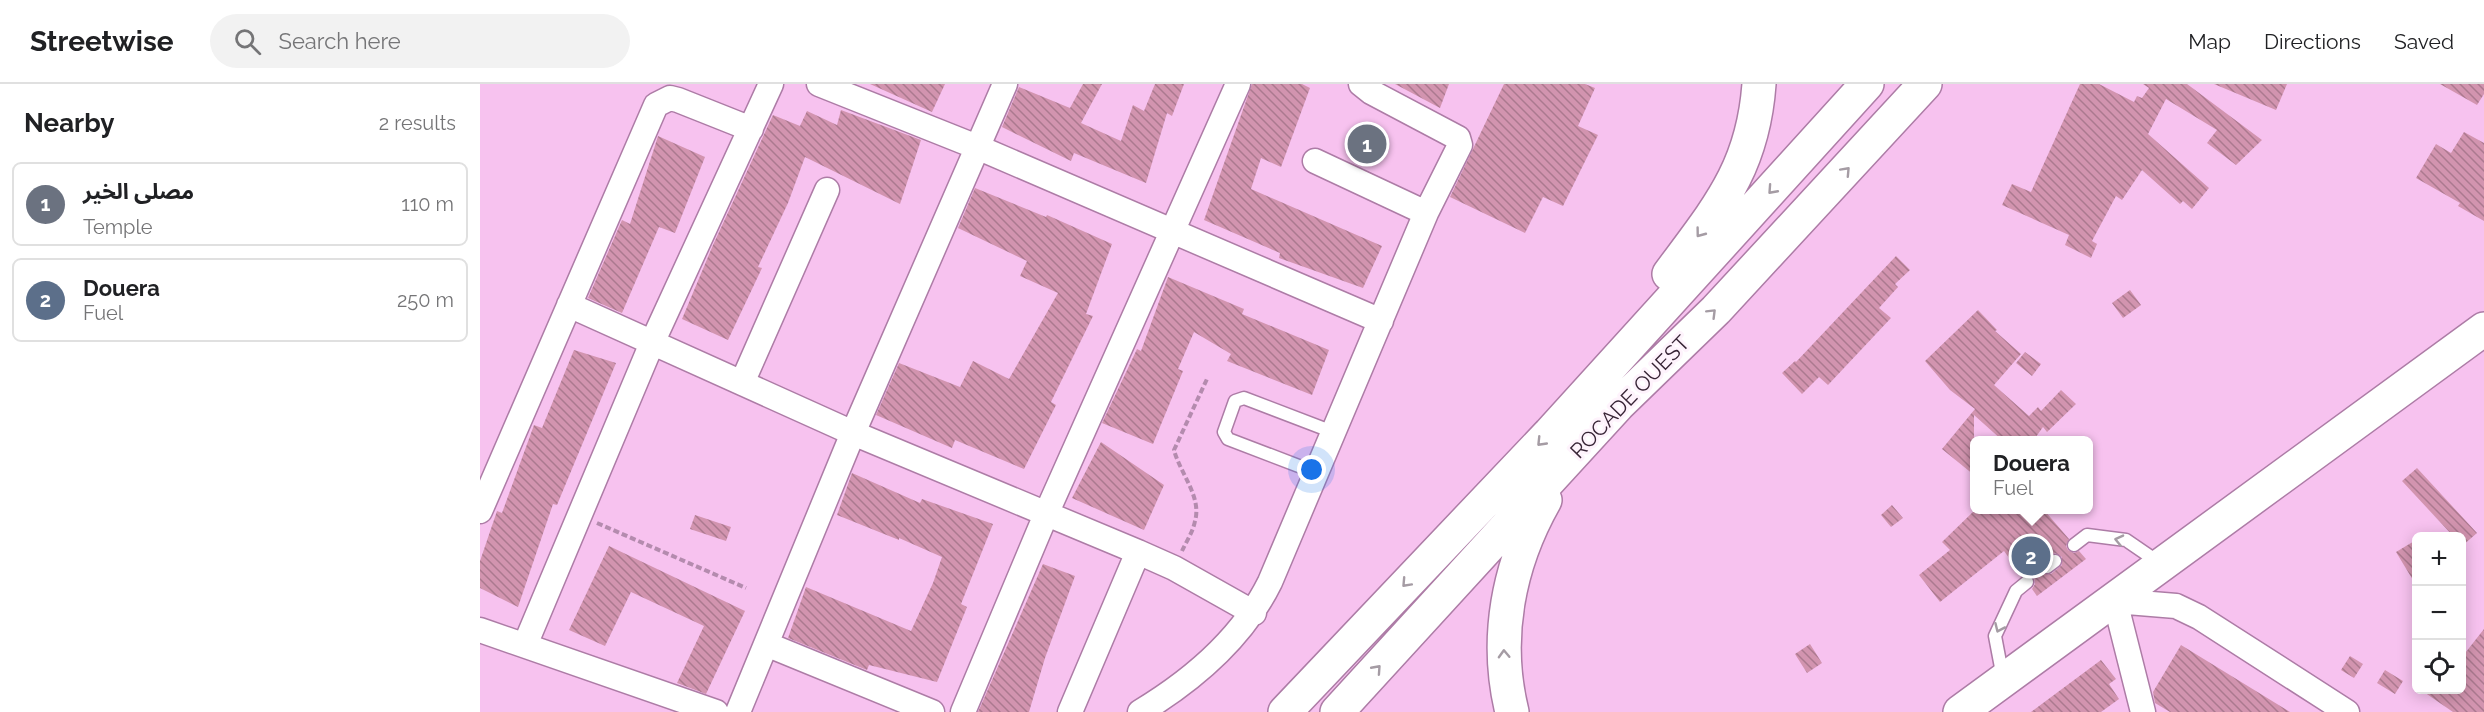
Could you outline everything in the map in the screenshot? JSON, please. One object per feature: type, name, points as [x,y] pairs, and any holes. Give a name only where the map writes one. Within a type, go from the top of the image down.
[{"type":"main road","points":[[1564,417],[1723,202],[1750,139],[1759,84]]},
{"type":"main road","name":"ROCADE OUEST","points":[[1285,712],[1564,417],[1867,84]]},
{"type":"main road","name":"ROCADE OUEST","points":[[1337,712],[1618,405],[1716,310],[1925,84]]},
{"type":"main road","points":[[1960,712],[2115,601],[2162,564],[2484,329]]},
{"type":"main road","points":[[1512,712],[1504,674],[1503,635],[1514,570],[1536,517],[1570,457]]},
{"type":"street","points":[[525,645],[652,343],[771,84]]},
{"type":"street","points":[[819,84],[859,92],[977,147],[1381,321]]},
{"type":"street","points":[[738,712],[853,433],[1005,84]]},
{"type":"street","points":[[963,712],[1047,512],[1238,84]]},
{"type":"street","points":[[1140,712],[1166,696],[1202,668],[1236,635],[1254,613],[1317,473],[1426,213],[1460,145],[1458,138],[1371,92],[1361,84]]},
{"type":"street","points":[[480,511],[656,105],[670,98],[678,100],[751,129]]},
{"type":"street","points":[[1315,161],[1426,213]]},
{"type":"street","points":[[742,383],[827,190]]},
{"type":"street","points":[[568,305],[853,433],[1047,512],[1174,568],[1254,613]]},
{"type":"street","points":[[1070,712],[1138,552]]},
{"type":"street","points":[[2143,712],[2115,601],[2176,606],[2199,617],[2348,712]]},
{"type":"street","points":[[480,630],[716,712]]},
{"type":"street","points":[[766,644],[932,712]]},
{"type":"lane","points":[[1317,473],[1228,440],[1224,432],[1235,401],[1244,398],[1334,432]]},
{"type":"lane","points":[[2074,545],[2087,535],[2126,540],[2162,564]]},
{"type":"lane","points":[[2003,680],[1995,636],[2016,591],[2027,582]]},
{"type":"path","points":[[1174,568],[1192,529],[1196,512],[1192,492],[1174,450],[1208,379]]},
{"type":"path","points":[[580,515],[746,588]]},
{"type":"building","points":[[870,84],[945,84],[932,112]]},
{"type":"building","points":[[1083,84],[1102,84],[1081,123],[1121,141],[1133,105],[1144,111],[1155,84],[1184,84],[1172,116],[1167,113],[1146,183],[1074,153],[1071,161],[1002,127],[1019,87],[1070,108]]},
{"type":"building","points":[[1252,84],[1302,84],[1310,88],[1281,167],[1261,158],[1251,189],[1382,246],[1363,288],[1279,258],[1280,253],[1204,220]]},
{"type":"building","points":[[1395,84],[1449,84],[1440,108]]},
{"type":"building","points":[[1504,84],[1585,84],[1595,88],[1578,126],[1598,135],[1563,206],[1543,197],[1525,233],[1450,197]]},
{"type":"building","points":[[2080,84],[2099,84],[2134,102],[2137,96],[2142,98],[2149,88],[2143,84],[2187,84],[2262,140],[2236,165],[2207,143],[2217,130],[2166,99],[2148,134],[2209,188],[2192,209],[2183,201],[2180,204],[2142,170],[2122,200],[2116,196],[2092,241],[2097,244],[2091,258],[2065,245],[2069,235],[2002,205],[2012,184],[2031,192]]},
{"type":"building","points":[[2214,84],[2287,84],[2276,110]]},
{"type":"building","points":[[2440,84],[2484,84],[2484,94],[2477,105]]},
{"type":"building","points":[[841,110],[921,140],[900,204],[805,157],[788,203],[758,267],[762,268],[728,340],[682,319],[713,245],[773,115],[800,126],[807,111],[837,125]]},
{"type":"building","points":[[1370,123],[1386,132],[1365,166],[1349,156]]},
{"type":"building","points":[[2464,132],[2484,143],[2484,221],[2458,206],[2460,203],[2416,178],[2436,144],[2451,153]]},
{"type":"building","points":[[658,136],[705,157],[675,233],[659,227],[622,313],[588,298],[622,220],[630,224]]},
{"type":"building","points":[[975,188],[1046,217],[1047,215],[1112,244],[1086,314],[1093,316],[1051,402],[1056,405],[1024,469],[955,440],[952,448],[876,415],[899,363],[960,387],[973,361],[1009,379],[1058,293],[1020,276],[1027,261],[958,228]]},
{"type":"building","points":[[1896,256],[1910,270],[1895,284],[1898,287],[1879,308],[1891,318],[1828,385],[1819,377],[1802,394],[1782,373],[1796,362]]},
{"type":"building","points":[[1168,277],[1244,309],[1242,314],[1329,350],[1312,395],[1227,361],[1231,354],[1194,332],[1178,369],[1183,371],[1153,444],[1102,423],[1137,349],[1141,351]]},
{"type":"building","points":[[2130,290],[2141,305],[2123,318],[2112,303]]},
{"type":"building","points":[[1978,310],[1997,330],[1995,331],[2021,354],[1994,385],[2029,416],[2038,407],[2041,411],[2061,390],[2076,404],[2047,432],[2043,427],[2037,436],[1997,436],[1974,415],[1974,436],[1970,436],[1970,472],[1942,449],[1975,409],[1950,390],[1925,361]]},
{"type":"building","points":[[574,350],[616,363],[557,505],[553,504],[518,607],[480,588],[480,561],[497,511],[502,513],[534,425],[542,428]]},
{"type":"building","points":[[2025,352],[2041,364],[2032,376],[2016,363]]},
{"type":"building","points":[[1101,442],[1164,485],[1144,530],[1072,498]]},
{"type":"building","points":[[2417,468],[2477,533],[2466,543],[2466,532],[2449,532],[2402,481]]},
{"type":"building","points":[[852,473],[920,503],[922,499],[993,524],[961,604],[967,607],[937,682],[869,665],[867,670],[788,638],[806,587],[911,631],[933,583],[942,557],[837,515]]},
{"type":"building","points":[[1892,505],[1903,518],[1891,527],[1881,515]]},
{"type":"building","points":[[1971,514],[2047,514],[2069,539],[2066,546],[2068,550],[2074,553],[2079,551],[2086,559],[2037,596],[2032,589],[2035,584],[2034,577],[2029,574],[2022,576],[2004,551],[1940,602],[1919,575],[1950,550],[1942,542]],"holes":[[[2055,553],[2062,557],[2062,565],[2051,574],[2043,574],[2039,569],[2040,563]]]},
{"type":"building","points":[[695,515],[731,527],[726,541],[690,529]]},
{"type":"building","points":[[2412,542],[2412,578],[2396,552]]},
{"type":"building","points":[[609,546],[745,611],[706,694],[677,683],[704,626],[631,592],[605,646],[569,630]]},
{"type":"building","points":[[1043,564],[1075,576],[1045,658],[1029,712],[978,712]]},
{"type":"building","points":[[2484,629],[2484,712],[2453,712],[2427,694],[2466,694],[2466,652]]},
{"type":"building","points":[[1810,644],[1822,663],[1807,673],[1795,654]]},
{"type":"building","points":[[2181,645],[2290,712],[2170,712],[2155,703],[2153,692]]},
{"type":"building","points":[[2350,656],[2363,664],[2354,678],[2341,670]]},
{"type":"building","points":[[2101,660],[2116,679],[2109,684],[2119,699],[2101,712],[2031,712]]},
{"type":"building","points":[[2385,670],[2403,681],[2395,694],[2377,683]]},
{"type":"place","name":"مصلى الخير","points":[[1367,144]]},
{"type":"place","name":"Douera","points":[[2031,556]]}]
